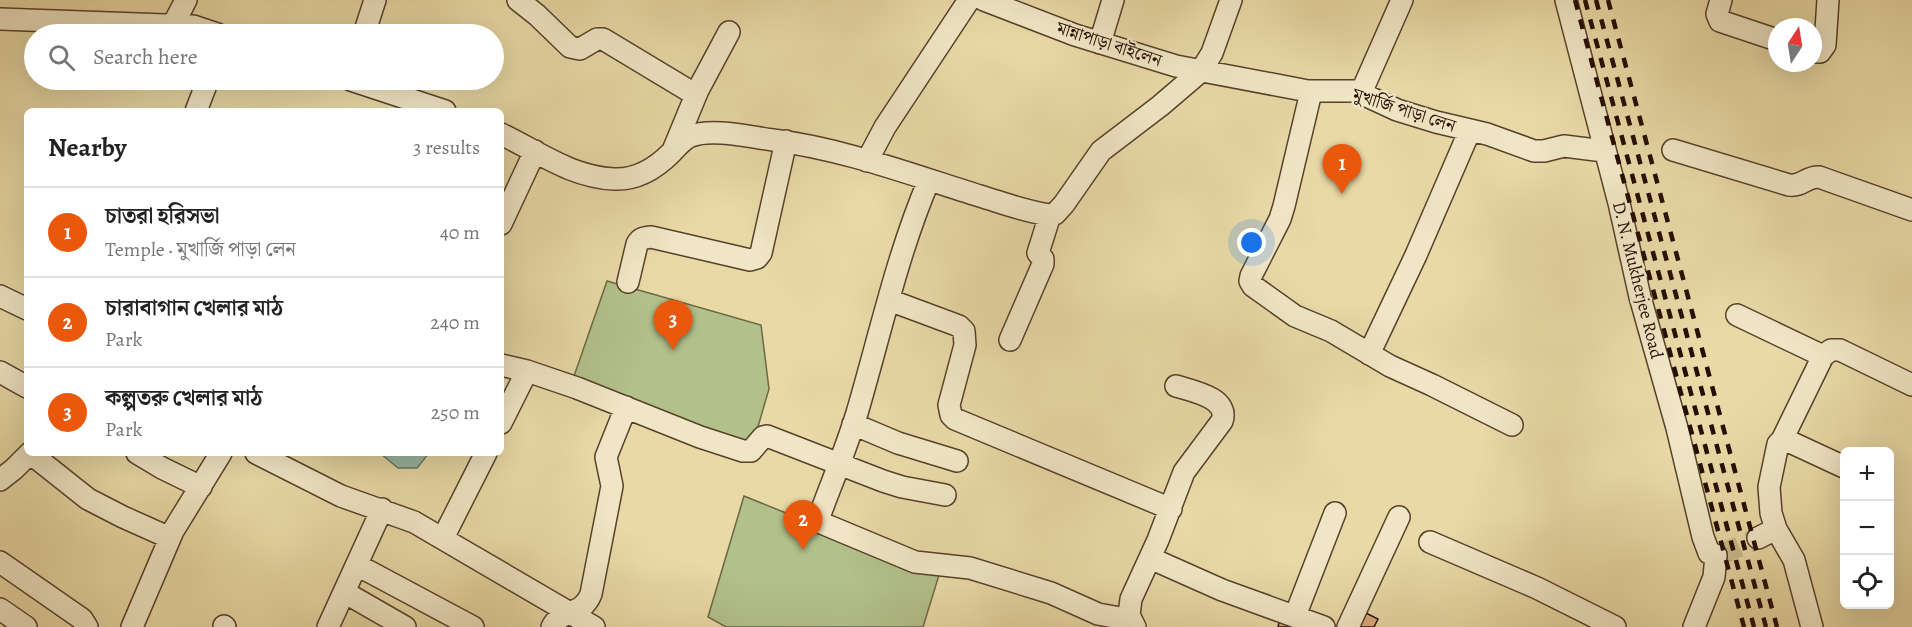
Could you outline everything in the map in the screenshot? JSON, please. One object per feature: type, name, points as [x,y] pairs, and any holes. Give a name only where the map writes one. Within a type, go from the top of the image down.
[{"type":"street","points":[[174,24],[186,0]]},
{"type":"street","points":[[367,24],[375,0]]},
{"type":"street","points":[[518,0],[570,47],[580,49],[597,39],[603,39],[696,95]]},
{"type":"street","points":[[867,161],[885,126],[969,0]]},
{"type":"street","name":"মান্নাপাড়া বাইলেন","points":[[984,0],[1075,35],[1201,71]]},
{"type":"street","points":[[1100,43],[1113,0]]},
{"type":"street","points":[[504,136],[574,172],[617,180],[649,171],[663,161],[686,138],[701,133],[786,141],[867,161],[1050,215],[1055,214],[1064,204],[1101,151],[1201,71],[1212,53],[1231,0]]},
{"type":"street","points":[[1361,93],[1402,0]]},
{"type":"street","name":"D. N. Mukherjee Road","points":[[1566,0],[1619,203],[1642,307],[1677,428],[1703,537],[1709,553],[1718,555],[1714,577],[1694,627]]},
{"type":"street","points":[[1721,0],[1717,14],[1720,21],[1768,37]]},
{"type":"street","points":[[1822,50],[1825,45],[1828,0]]},
{"type":"street","points":[[0,19],[144,24]]},
{"type":"street","points":[[673,151],[696,95],[729,32]]},
{"type":"street","name":"মুখার্জি পাড়া লেন","points":[[1201,71],[1311,92],[1346,90],[1361,93],[1397,110],[1534,151],[1540,152],[1564,146],[1604,151]]},
{"type":"street","points":[[196,108],[204,90]]},
{"type":"street","points":[[381,90],[436,108]]},
{"type":"street","points":[[1311,92],[1284,207],[1250,281],[1253,286],[1289,313],[1331,331],[1399,371],[1512,425]]},
{"type":"street","points":[[1369,354],[1416,255],[1470,130]]},
{"type":"street","points":[[628,282],[637,244],[644,237],[750,260],[757,258],[786,141]]},
{"type":"street","points":[[1673,150],[1789,185],[1800,185],[1809,177],[1820,177],[1912,210]]},
{"type":"street","points":[[504,218],[535,152]]},
{"type":"street","points":[[929,180],[911,220],[853,424],[819,517],[820,524],[915,562],[970,568],[1051,593],[1098,614],[1133,623]]},
{"type":"street","points":[[1010,340],[1043,264],[1043,259],[1038,253],[1050,215]]},
{"type":"street","points":[[0,296],[24,308]]},
{"type":"street","points":[[889,300],[959,326],[964,331],[965,345],[949,405],[951,415],[955,419],[1171,509]]},
{"type":"street","points":[[1737,315],[1823,356]]},
{"type":"street","points":[[1812,627],[1794,560],[1767,534],[1771,513],[1769,487],[1778,444],[1823,356],[1831,350],[1840,350],[1912,385]]},
{"type":"street","points":[[504,366],[527,371],[700,437],[743,451],[751,451],[763,437],[767,436],[902,487],[945,495]]},
{"type":"street","points":[[504,417],[527,371]]},
{"type":"street","points":[[0,372],[24,385]]},
{"type":"street","points":[[1133,623],[1129,610],[1131,599],[1171,509],[1184,472],[1224,414],[1221,406],[1215,401],[1176,386]]},
{"type":"street","points":[[552,627],[556,619],[584,607],[591,594],[612,486],[606,457],[626,407]]},
{"type":"street","points":[[853,424],[898,443],[957,461]]},
{"type":"street","points":[[1782,440],[1840,465]]},
{"type":"street","points":[[0,480],[27,456]]},
{"type":"street","points":[[34,456],[88,499],[170,538]]},
{"type":"street","points":[[141,456],[201,487]]},
{"type":"street","points":[[134,626],[170,538],[219,456]]},
{"type":"street","points":[[262,456],[340,496],[414,522],[594,627]]},
{"type":"street","points":[[442,538],[484,456]]},
{"type":"street","points":[[335,625],[344,592],[382,509]]},
{"type":"street","points":[[1295,616],[1335,513]]},
{"type":"street","points":[[1348,627],[1399,517]]},
{"type":"street","points":[[1430,542],[1537,588],[1615,627]]},
{"type":"street","points":[[1150,558],[1222,591],[1324,627]]},
{"type":"street","points":[[0,562],[74,613],[87,627]]},
{"type":"street","points":[[357,565],[473,627]]},
{"type":"street","points":[[344,592],[405,627]]},
{"type":"street","points":[[0,609],[26,627]]},
{"type":"green space","points":[[607,281],[761,325],[769,389],[752,447],[574,376]]},
{"type":"green space","points":[[744,496],[939,575],[923,627],[726,627],[708,617]]},
{"type":"shaded area","points":[[384,456],[427,456],[417,468],[398,468]]},
{"type":"building","points":[[1362,611],[1378,619],[1374,627],[1355,627]]},
{"type":"building","points":[[1280,618],[1305,627],[1278,627]]},
{"type":"tunnel","points":[[1720,555],[1758,538]]},
{"type":"railway","points":[[1575,0],[1744,627]]},
{"type":"railway","points":[[1585,0],[1754,627]]},
{"type":"railway","points":[[1596,0],[1766,627]]},
{"type":"railway","points":[[1608,0],[1777,627]]},
{"type":"place","name":"চাতরা হরিসভা","points":[[1342,194]]},
{"type":"place","name":"কল্পতরু খেলার মাঠ","points":[[673,350]]},
{"type":"place","name":"চারাবাগান খেলার মাঠ","points":[[803,550]]}]
